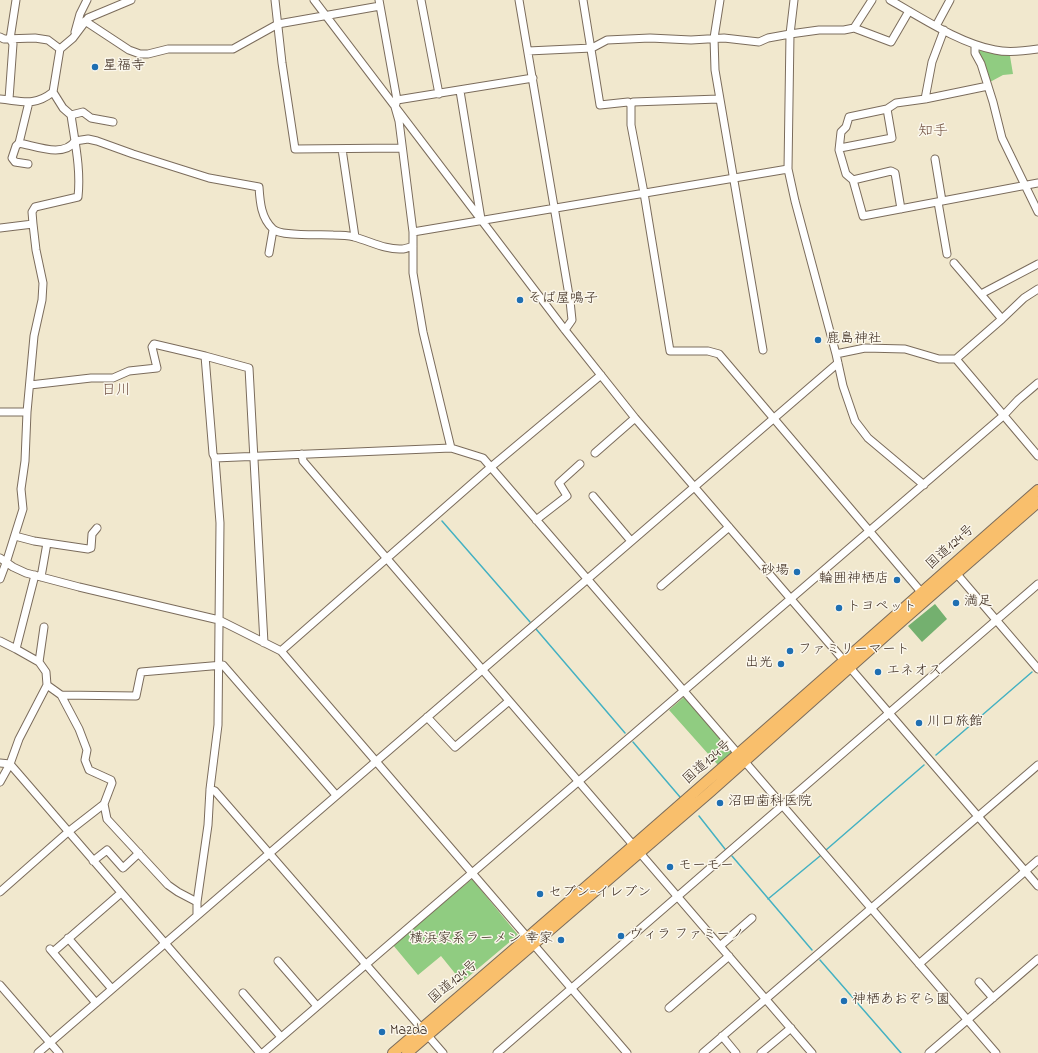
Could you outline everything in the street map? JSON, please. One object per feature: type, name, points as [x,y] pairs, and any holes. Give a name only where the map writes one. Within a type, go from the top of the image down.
[{"type":"highway","name":"国道124号","points":[[848,664],[922,593],[1038,490]]},
{"type":"highway","name":"国道124号","points":[[393,1053],[424,1032],[531,941],[848,664],[1038,502]]},
{"type":"highway","name":"国道124号","points":[[407,1053],[424,1032]]},
{"type":"street","points":[[9,100],[12,44],[10,39],[16,0]]},
{"type":"street","points":[[73,38],[80,14],[87,0]]},
{"type":"street","points":[[0,579],[24,509],[21,489],[25,461],[27,412],[34,336],[42,300],[43,283],[36,250],[32,212],[35,207],[78,197],[80,179],[71,115],[63,108],[53,92],[60,49],[73,38],[88,18],[131,0]]},
{"type":"street","points":[[275,0],[282,63],[295,149],[402,148]]},
{"type":"street","points":[[314,0],[396,104],[481,221],[635,418],[1038,886]]},
{"type":"street","points":[[421,0],[439,94]]},
{"type":"street","points":[[519,0],[570,301],[572,320],[565,330]]},
{"type":"street","points":[[583,0],[600,104],[628,102],[630,105]]},
{"type":"street","points":[[720,0],[714,38],[715,70],[762,350]]},
{"type":"street","points":[[794,0],[790,34],[788,169],[849,407],[855,421],[868,438],[924,485]]},
{"type":"street","points":[[854,28],[872,0]]},
{"type":"street","points":[[890,0],[936,26],[975,45],[997,51],[1026,51],[1038,49]]},
{"type":"street","points":[[936,26],[950,0]]},
{"type":"street","points":[[85,21],[129,50],[140,54],[148,54],[168,49],[233,49],[278,24],[326,17],[380,3],[399,121],[413,232],[413,273],[423,332],[451,448]]},
{"type":"street","points":[[528,51],[592,48],[607,40],[650,38],[691,40],[724,38],[759,42],[768,38],[790,34],[854,28],[891,42],[909,11]]},
{"type":"street","points":[[925,99],[932,62],[944,30]]},
{"type":"street","points":[[0,37],[4,39],[35,38],[48,40],[60,49]]},
{"type":"street","points":[[975,45],[975,52],[981,64],[988,86],[1002,138],[1038,212]]},
{"type":"street","points":[[396,104],[439,94],[533,78]]},
{"type":"street","points":[[988,86],[925,99],[896,103],[887,109],[849,117],[846,127],[841,132],[840,150],[846,174],[853,180],[863,216],[1038,183]]},
{"type":"street","points":[[460,91],[481,221]]},
{"type":"street","points":[[0,99],[29,102],[44,99],[53,92]]},
{"type":"street","points":[[630,105],[633,102],[719,100]]},
{"type":"street","points":[[28,164],[15,162],[12,158],[16,146],[19,143],[29,102]]},
{"type":"street","points":[[630,105],[631,125],[644,193],[670,351],[708,351],[719,354],[922,593]]},
{"type":"street","points":[[840,148],[892,138],[887,109]]},
{"type":"street","points":[[71,115],[83,112],[91,118],[113,122]]},
{"type":"street","points":[[19,143],[53,150],[63,150],[72,145],[75,141],[88,139],[97,141],[209,178],[259,186],[263,216],[273,230],[279,232],[355,237],[386,247],[402,250],[413,246]]},
{"type":"street","points":[[342,149],[355,237]]},
{"type":"street","points":[[935,159],[947,254]]},
{"type":"street","points":[[413,232],[788,169]]},
{"type":"street","points":[[853,180],[891,171],[895,173],[901,208]]},
{"type":"street","points":[[0,228],[33,224]]},
{"type":"street","points":[[269,253],[273,230]]},
{"type":"street","points":[[954,263],[1002,319]]},
{"type":"street","points":[[981,294],[1038,264]]},
{"type":"street","points":[[836,354],[865,348],[905,349],[939,359],[956,359],[1024,298],[1038,289]]},
{"type":"street","points":[[30,385],[91,378],[113,378],[129,371],[157,368],[152,347],[154,344],[249,368],[264,643]]},
{"type":"street","points":[[197,915],[218,725],[219,666],[220,523],[205,356]]},
{"type":"street","points":[[956,359],[1038,456]]},
{"type":"street","points":[[38,1053],[838,363]]},
{"type":"street","points":[[281,651],[491,467],[601,375]]},
{"type":"street","points":[[0,763],[10,764],[261,1053],[473,873],[924,485],[1004,416],[1018,400],[1038,384]]},
{"type":"street","points":[[0,412],[27,412]]},
{"type":"street","points":[[594,453],[635,418]]},
{"type":"street","points":[[215,458],[451,448],[483,458],[996,1053]]},
{"type":"street","points":[[302,454],[303,461],[812,1053]]},
{"type":"street","points":[[536,520],[567,496],[559,483],[580,464]]},
{"type":"street","points":[[593,496],[631,541]]},
{"type":"street","points":[[661,586],[729,527]]},
{"type":"street","points":[[15,536],[34,541],[88,549],[91,548],[92,534],[98,528]]},
{"type":"street","points":[[16,649],[47,543]]},
{"type":"street","points":[[0,558],[13,567],[38,576],[219,620],[281,651],[627,1053]]},
{"type":"street","points":[[956,573],[1038,669]]},
{"type":"street","points":[[497,1053],[1038,584]]},
{"type":"street","points":[[39,662],[44,627]]},
{"type":"street","points":[[0,642],[39,662],[46,672],[47,685],[19,739],[10,764],[0,782]]},
{"type":"street","points":[[61,695],[136,696],[141,672],[223,665],[336,795]]},
{"type":"street","points":[[0,892],[68,832],[104,804],[112,783],[111,780],[89,770],[85,760],[87,750],[79,729],[61,695],[47,685]]},
{"type":"street","points":[[428,717],[455,747],[510,701]]},
{"type":"street","points":[[703,1053],[1038,765]]},
{"type":"street","points":[[210,789],[215,790],[365,965],[443,1053]]},
{"type":"street","points":[[104,804],[107,819],[168,885],[198,902]]},
{"type":"street","points":[[93,861],[107,850],[123,868],[139,853]]},
{"type":"street","points":[[920,964],[1038,860]]},
{"type":"street","points":[[96,1003],[51,950],[68,938],[121,893]]},
{"type":"street","points":[[720,946],[752,918]]},
{"type":"street","points":[[68,938],[112,989]]},
{"type":"street","points":[[669,1008],[729,956]]},
{"type":"street","points":[[929,1053],[1038,959]]},
{"type":"street","points":[[278,961],[317,1006]]},
{"type":"street","points":[[979,982],[993,998]]},
{"type":"street","points":[[0,985],[59,1053]]},
{"type":"street","points":[[243,993],[281,1037]]},
{"type":"street","points":[[760,1053],[791,1028]]},
{"type":"street","points":[[722,1036],[736,1053]]},
{"type":"green space","points":[[980,50],[1010,56],[1013,74],[1003,75],[990,82],[977,52]]},
{"type":"green space","points":[[935,604],[947,619],[922,642],[908,626]]},
{"type":"green space","points":[[684,697],[733,752],[718,765],[669,710]]},
{"type":"green space","points":[[472,879],[518,935],[462,982],[441,956],[418,975],[393,945]]},
{"type":"waterway","points":[[442,521],[530,622]]},
{"type":"waterway","points":[[536,629],[625,733]]},
{"type":"waterway","points":[[936,755],[1032,672]]},
{"type":"waterway","points":[[633,742],[680,797]]},
{"type":"waterway","points":[[826,850],[924,765]]},
{"type":"waterway","points":[[699,816],[725,849]]},
{"type":"waterway","points":[[732,856],[812,950]]},
{"type":"waterway","points":[[768,899],[820,856]]},
{"type":"waterway","points":[[820,960],[901,1053]]},
{"type":"place","name":"星福寺","points":[[95,67]]},
{"type":"place","name":"そば屋鳴子","points":[[520,300]]},
{"type":"place","name":"鹿島神社","points":[[818,340]]},
{"type":"place","name":"砂場","points":[[797,572]]},
{"type":"place","name":"輪囲神栖店","points":[[897,580]]},
{"type":"place","name":"満足","points":[[956,603]]},
{"type":"place","name":"トヨペット","points":[[839,608]]},
{"type":"place","name":"ファミリーマート","points":[[790,651]]},
{"type":"place","name":"出光","points":[[781,664]]},
{"type":"place","name":"エネオス","points":[[878,672]]},
{"type":"place","name":"川口旅館","points":[[919,723]]},
{"type":"place","name":"沼田歯科医院","points":[[720,803]]},
{"type":"place","name":"モーモー","points":[[670,867]]},
{"type":"place","name":"セブン-イレブン","points":[[540,894]]},
{"type":"place","name":"ヴィラ ファミーノ","points":[[621,936]]},
{"type":"place","name":"横浜家系ラーメン 幸家","points":[[561,940]]},
{"type":"place","name":"神栖あおぞら園","points":[[844,1001]]},
{"type":"place","name":"Mazda","points":[[382,1032]]},
{"type":"district","name":"知手","points":[[933,133]]},
{"type":"district","name":"日川","points":[[116,392]]}]
